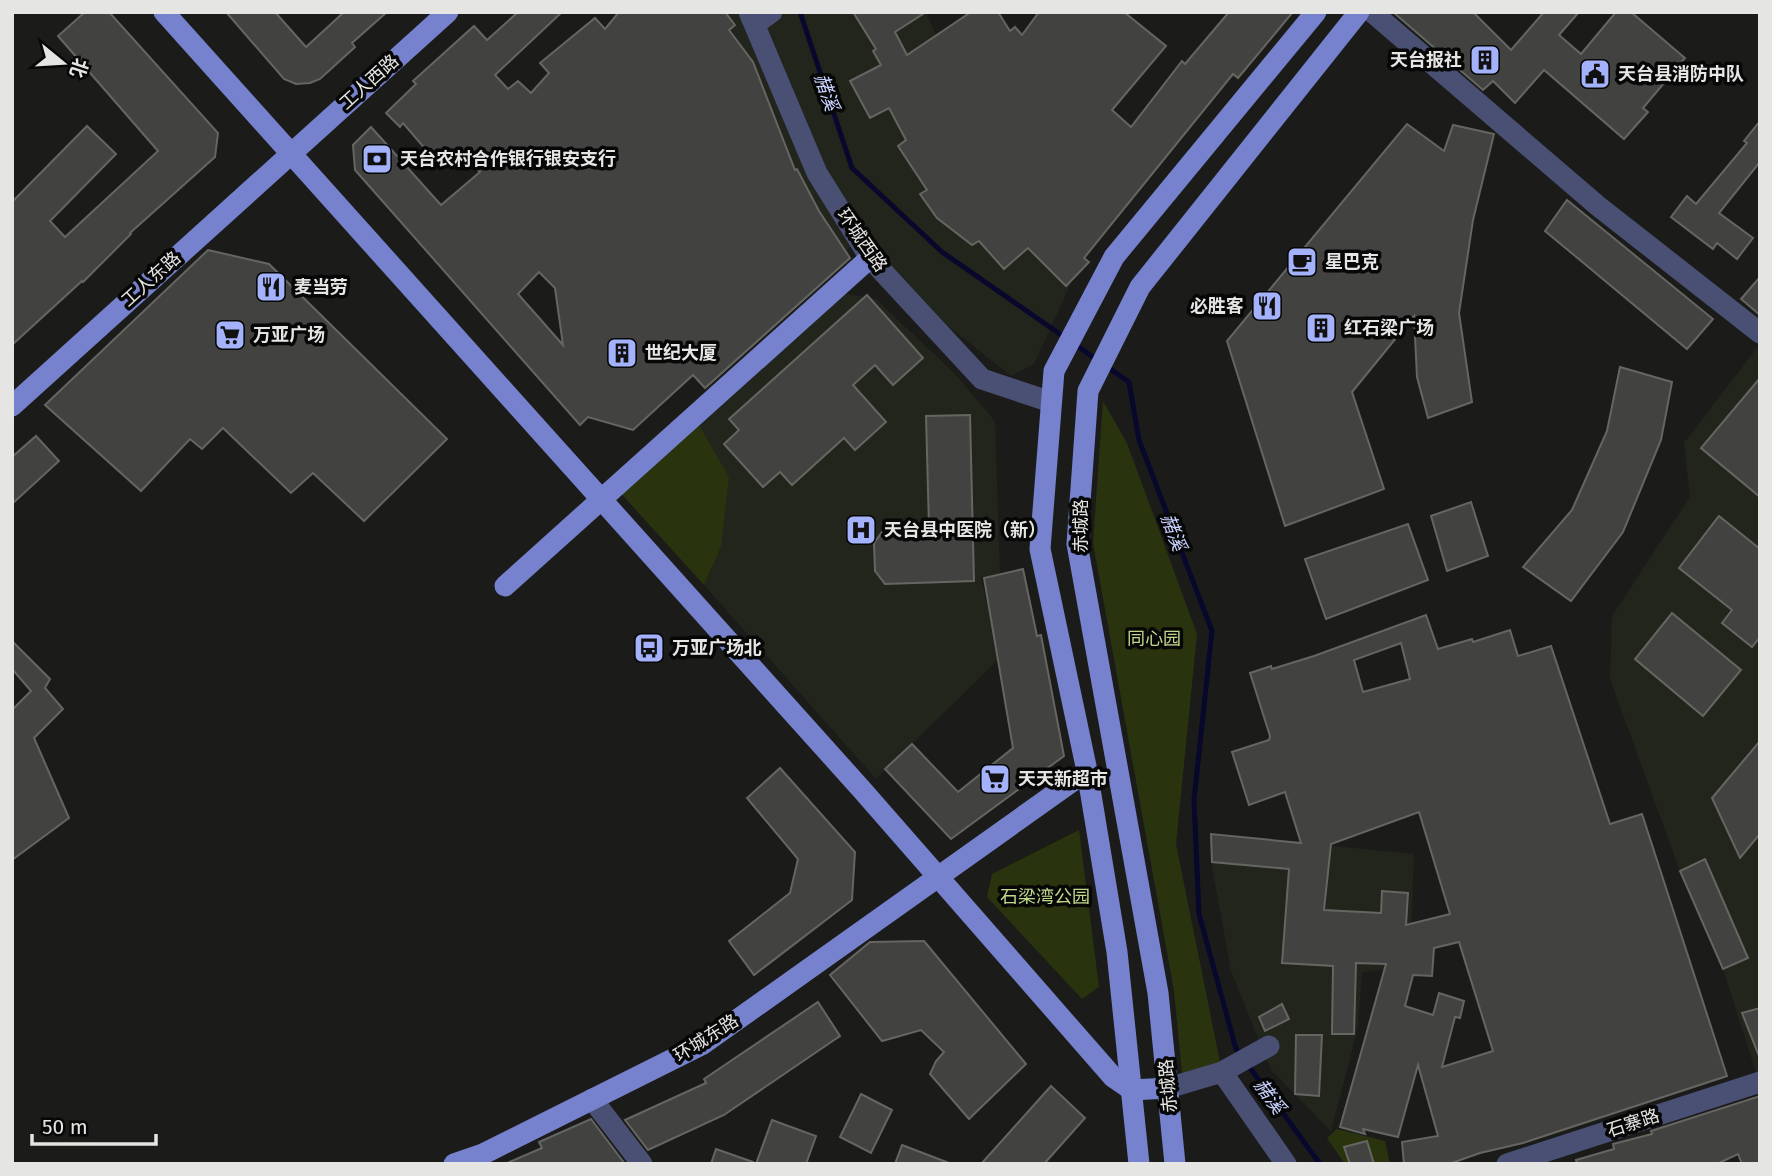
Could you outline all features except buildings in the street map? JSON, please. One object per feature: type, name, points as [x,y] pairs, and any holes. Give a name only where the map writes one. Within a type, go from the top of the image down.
[{"type":"main road","points":[[164,12],[603,499],[937,875],[1112,1077],[1132,1090],[1168,1087]]},
{"type":"main road","name":"工人西路","points":[[291,152],[448,12]]},
{"type":"main road","name":"赤城路","points":[[1139,1164],[1117,952],[1087,771],[1040,549],[1054,371],[1114,257],[1316,12]]},
{"type":"main road","name":"赤城路","points":[[1175,1164],[1158,993],[1077,544],[1088,391],[1140,287],[1359,12]]},
{"type":"main road","points":[[1263,76],[1291,98]]},
{"type":"main road","name":"工人东路","points":[[12,406],[291,152]]},
{"type":"main road","points":[[505,586],[870,258]]},
{"type":"main road","name":"环城东路","points":[[454,1164],[483,1154],[703,1044],[937,875],[1087,771]]},
{"type":"street","points":[[1372,12],[1598,206],[1760,333]]},
{"type":"street","name":"环城西路","points":[[758,16],[817,173],[870,258],[982,379],[1051,402]]},
{"type":"street","points":[[1168,1087],[1222,1072],[1269,1046]]},
{"type":"street","points":[[1222,1072],[1286,1164]]},
{"type":"street","name":"石寨路","points":[[1507,1164],[1760,1082]]},
{"type":"street","points":[[592,1099],[642,1164]]},
{"type":"shaded area","points":[[664,12],[926,12],[939,42],[1079,266],[1034,364],[1011,376],[896,285],[853,243],[836,263]]},
{"type":"shaded area","name":"天台县中医院（新）","points":[[837,292],[876,299],[955,374],[995,421],[1000,576],[981,577],[999,659],[876,779],[704,585],[721,547],[694,417]]},
{"type":"shaded area","points":[[1760,344],[1759,1082],[1723,969],[1680,871],[1610,679],[1612,616],[1690,497],[1684,443]]},
{"type":"shaded area","points":[[1211,834],[1414,854],[1410,966],[1362,972],[1358,1028],[1331,1131],[1271,1070],[1231,971],[1212,867]]},
{"type":"green space","name":"同心园","points":[[1103,401],[1127,443],[1197,634],[1176,844],[1222,1072],[1183,1083],[1174,991],[1093,543]]},
{"type":"green space","points":[[694,417],[729,477],[721,547],[704,585],[616,488]]},
{"type":"green space","name":"石梁湾公园","points":[[1079,830],[1099,987],[1082,999],[987,897],[992,874]]},
{"type":"green space","points":[[1337,1129],[1385,1141],[1390,1164],[1345,1164],[1327,1138]]},
{"type":"waterway","name":"赭溪","points":[[800,12],[852,168],[942,252],[1067,339]]},
{"type":"waterway","name":"赭溪","points":[[1075,344],[1098,361]]},
{"type":"waterway","name":"赭溪","points":[[1106,366],[1129,382],[1139,440],[1212,631],[1194,800],[1199,914],[1236,1049],[1242,1057]]},
{"type":"waterway","name":"赭溪","points":[[1248,1065],[1320,1164]]},
{"type":"place","name":"天台报社","points":[[1485,60]]},
{"type":"place","name":"天台县消防中队","points":[[1595,74]]},
{"type":"place","name":"天台农村合作银行银安支行","points":[[377,159]]},
{"type":"place","name":"星巴克","points":[[1302,262]]},
{"type":"place","name":"麦当劳","points":[[271,287]]},
{"type":"place","name":"必胜客","points":[[1267,306]]},
{"type":"place","name":"红石梁广场","points":[[1321,328]]},
{"type":"place","name":"万亚广场","points":[[230,335]]},
{"type":"place","name":"世纪大厦","points":[[622,353]]},
{"type":"place","name":"天台县中医院（新）","points":[[861,530]]},
{"type":"place","name":"万亚广场北","points":[[649,648]]},
{"type":"place","name":"天天新超市","points":[[995,779]]}]
